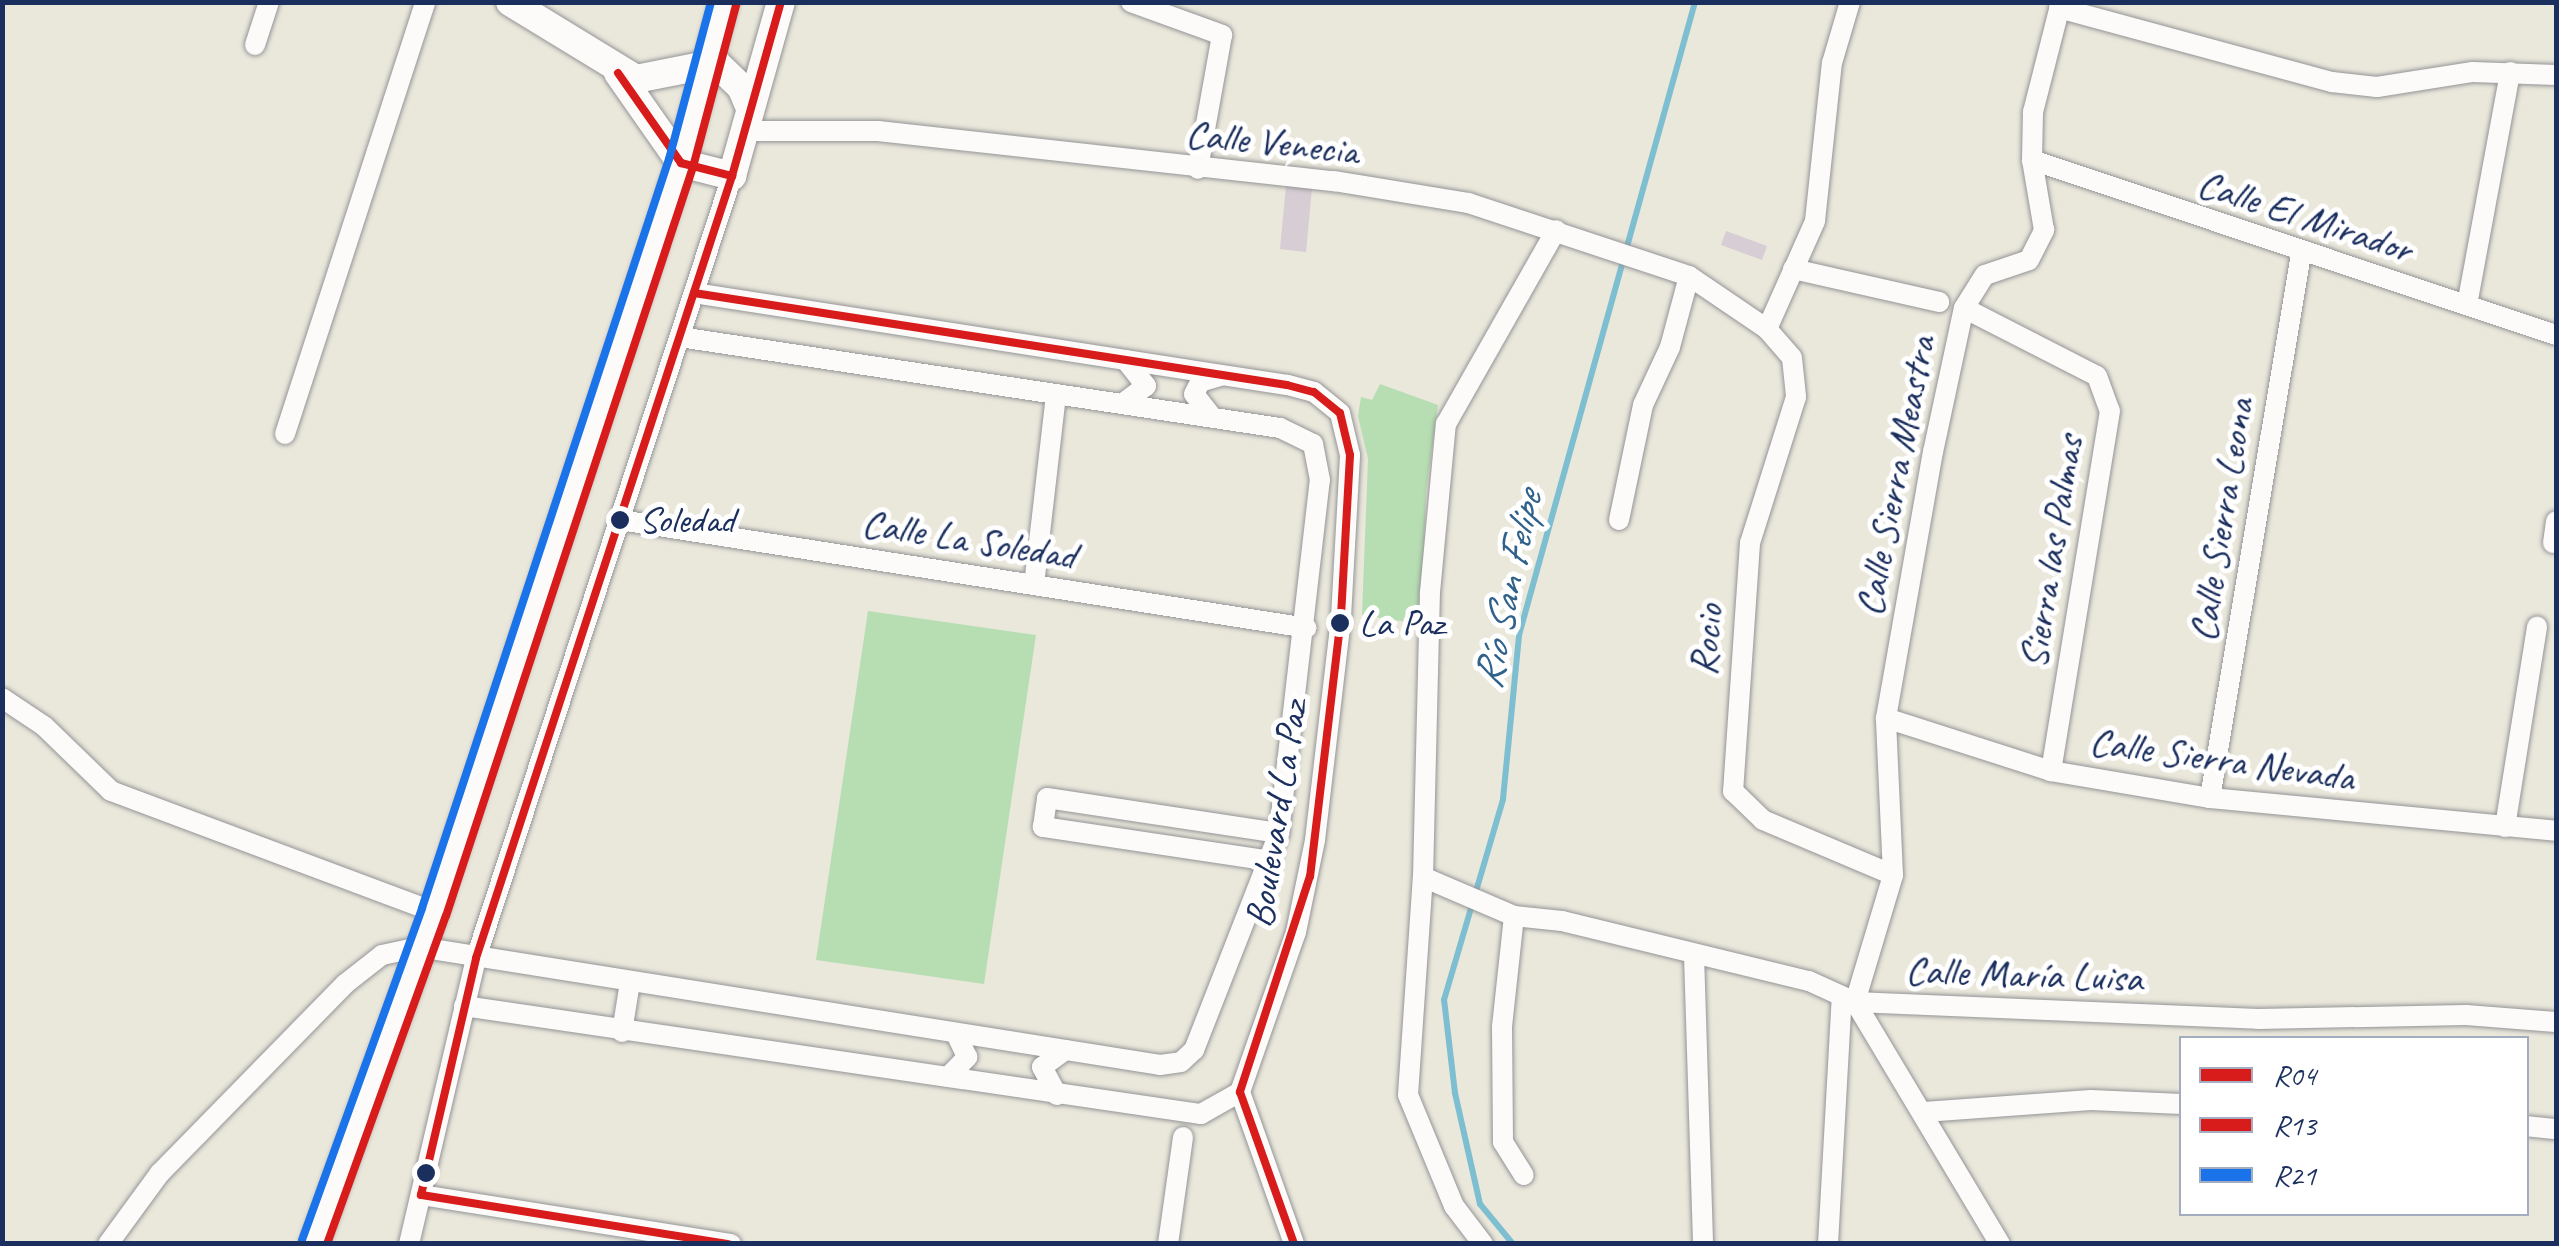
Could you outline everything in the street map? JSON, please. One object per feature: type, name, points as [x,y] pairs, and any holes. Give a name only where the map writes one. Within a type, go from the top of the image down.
[{"type":"main road","points":[[510,2],[618,73],[681,163],[732,176],[781,2]]},
{"type":"main road","points":[[314,1244],[434,912],[681,163],[704,62],[724,2]]},
{"type":"main road","points":[[618,73],[654,79],[704,62],[731,76],[746,119]]},
{"type":"street","points":[[255,45],[268,2]]},
{"type":"street","points":[[285,434],[425,2]]},
{"type":"street","points":[[1131,2],[1222,35],[1198,168]]},
{"type":"street","points":[[1768,328],[1815,221],[1832,63],[1850,2]]},
{"type":"street","points":[[2060,5],[2332,82],[2377,86],[2510,72],[2556,75]]},
{"type":"street","name":"Calle Sierra Meastra","points":[[1828,1244],[1849,999],[1893,876],[1886,718],[1964,308],[1985,275],[2028,260],[2044,230],[2032,160],[2033,112],[2060,5]]},
{"type":"street","points":[[2467,305],[2510,72]]},
{"type":"street","name":"Calle Venecia","points":[[746,119],[1198,168],[1468,203],[1688,276],[1768,328]]},
{"type":"street","name":"Calle El Mirador","points":[[2032,160],[2301,254],[2556,335]]},
{"type":"street","points":[[409,1244],[476,958],[732,176]]},
{"type":"street","points":[[1482,1244],[1454,1206],[1408,1095],[1423,878],[1440,452],[1456,400],[1556,230]]},
{"type":"street","name":"Calle Sierra Leona","points":[[2210,798],[2301,254]]},
{"type":"street","points":[[1793,269],[1939,302]]},
{"type":"street","points":[[1620,520],[1644,405],[1670,348],[1688,276]]},
{"type":"street","name":"Boulevard La Paz","points":[[694,293],[1304,388],[1323,398],[1346,423],[1350,455],[1341,616],[1310,876],[1240,1092]]},
{"type":"street","name":"Sierra las Palmas","points":[[1964,308],[2097,376],[2110,411],[2050,771]]},
{"type":"street","name":"Rocio","points":[[1768,328],[1792,358],[1796,396],[1750,543],[1733,790],[1763,820],[1893,876]]},
{"type":"street","name":"Boulevard La Paz","points":[[418,948],[1160,1065],[1188,1057],[1271,861],[1279,833],[1307,628],[1318,455],[1293,430],[680,337]]},
{"type":"street","points":[[1122,404],[1146,386],[1126,360]]},
{"type":"street","points":[[1214,418],[1194,394],[1200,382],[1222,375]]},
{"type":"street","points":[[1034,585],[1056,394]]},
{"type":"street","name":"Calle La Soledad","points":[[620,520],[1307,628]]},
{"type":"street","points":[[2553,543],[2556,521]]},
{"type":"street","points":[[2504,826],[2537,627]]},
{"type":"street","points":[[2,698],[44,726],[110,791],[434,912]]},
{"type":"street","name":"Calle Sierra Nevada","points":[[1886,718],[2050,771],[2210,798],[2556,831]]},
{"type":"street","points":[[1271,861],[1042,827],[1047,798],[1279,833]]},
{"type":"street","name":"Calle María Luisa","points":[[1423,878],[1508,913],[1809,981],[1849,999],[2258,1019],[2466,1015],[2556,1022]]},
{"type":"street","points":[[1508,913],[1502,1028],[1503,1142],[1524,1175]]},
{"type":"street","points":[[108,1244],[160,1173],[345,984],[382,955],[418,948]]},
{"type":"street","points":[[1694,955],[1703,1244]]},
{"type":"street","points":[[622,1032],[630,982]]},
{"type":"street","points":[[1849,999],[1924,1112],[2000,1244]]},
{"type":"street","points":[[464,1006],[1186,1115],[1215,1110],[1240,1092],[1294,1244]]},
{"type":"street","points":[[948,1077],[967,1058],[956,1033]]},
{"type":"street","points":[[1057,1095],[1042,1067],[1065,1050]]},
{"type":"street","points":[[1924,1112],[2091,1100],[2179,1104]]},
{"type":"street","points":[[2529,1126],[2556,1128]]},
{"type":"street","points":[[1168,1244],[1183,1137]]},
{"type":"street","points":[[421,1195],[731,1244]]},
{"type":"green space","points":[[1380,384],[1438,405],[1426,492],[1421,624],[1362,615],[1368,459],[1358,416],[1361,397],[1372,400]]},
{"type":"green space","points":[[868,611],[1036,635],[984,984],[816,960]]},
{"type":"building","points":[[1286,186],[1312,188],[1306,252],[1280,249]]},
{"type":"building","points":[[1726,231],[1767,246],[1762,260],[1721,245]]},
{"type":"waterway","name":"Río San Felipe","points":[[1513,1244],[1480,1204],[1455,1093],[1444,1000],[1503,799],[1519,635],[1695,2]]},
{"type":"transit line","name":"R21","points":[[302,1240],[422,908],[669,159],[711,2]]},
{"type":"transit line","name":"R04","points":[[728,1244],[421,1195],[476,958],[732,176],[781,2]]},
{"type":"transit line","name":"R13","points":[[327,1244],[446,916],[693,167],[736,5]]},
{"type":"transit line","name":"R04","points":[[618,73],[681,163],[732,176]]},
{"type":"transit line","name":"R04","points":[[694,293],[1287,385],[1314,392],[1340,413],[1350,455],[1341,617],[1310,876],[1240,1092],[1294,1244]]},
{"type":"place","name":"Soledad","points":[[620,520]]},
{"type":"place","name":"La Paz","points":[[1340,623]]}]
